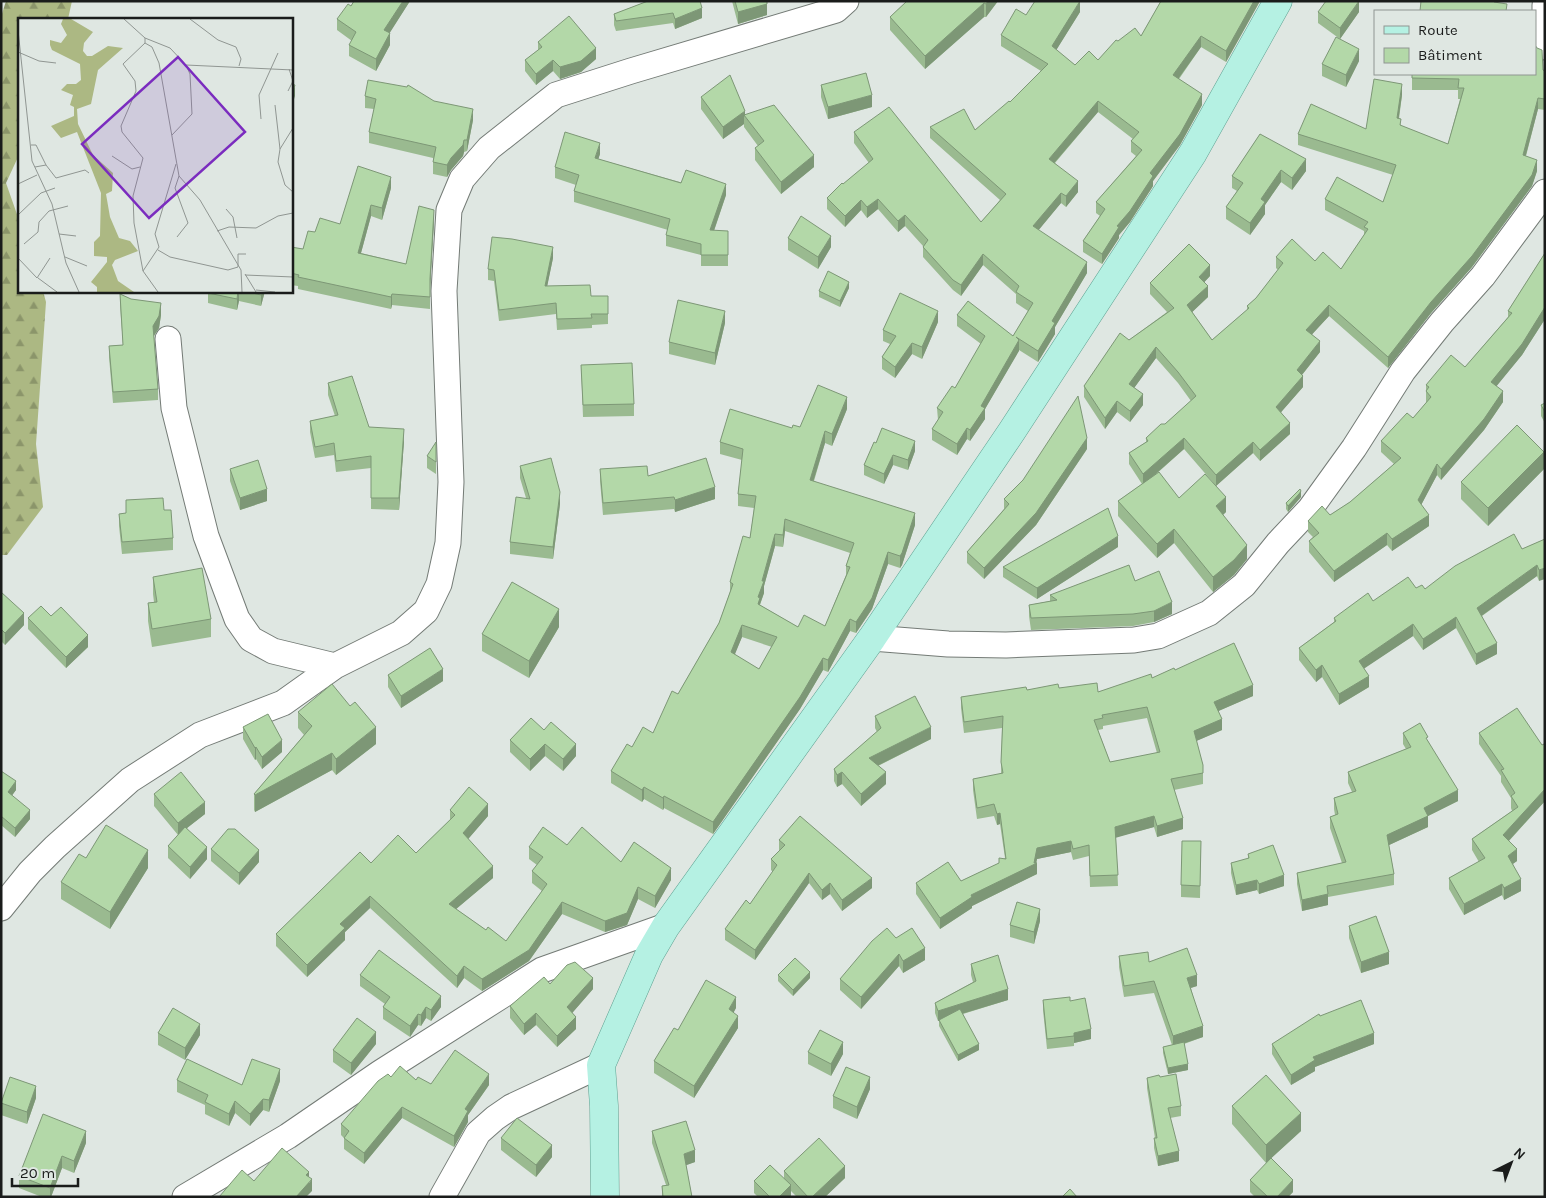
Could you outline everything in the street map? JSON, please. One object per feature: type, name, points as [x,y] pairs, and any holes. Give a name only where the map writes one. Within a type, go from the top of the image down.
[{"type":"main road","points":[[605,1197],[604,1106],[601,1065],[649,955],[666,926],[872,638],[1018,423],[1193,153],[1278,1]]},
{"type":"street","points":[[1,908],[30,872],[55,847],[130,780],[200,735],[283,703],[335,666],[401,632],[426,611],[439,584],[448,543],[451,482],[444,291],[449,210],[462,179],[489,148],[556,95],[836,10],[846,1]]},
{"type":"street","points":[[1545,5],[1545,47]]},
{"type":"street","points":[[872,638],[948,644],[1006,645],[1134,640],[1158,636],[1209,613],[1244,585],[1278,543],[1310,508],[1354,448],[1403,371],[1442,322],[1483,276],[1545,192]]},
{"type":"street","points":[[168,339],[174,408],[206,536],[237,618],[251,639],[273,651],[335,666]]},
{"type":"street","points":[[184,1197],[288,1136],[380,1073],[542,970],[666,926]]},
{"type":"street","points":[[442,1197],[478,1133],[495,1118],[512,1106],[601,1065]]},
{"type":"green space","points":[[6,1],[72,1],[68,18],[18,18],[18,157],[6,183],[18,217],[18,292],[43,292],[46,302],[36,444],[43,507],[7,555],[1,555],[1,17]]},
{"type":"building","points":[[354,1],[403,1],[384,30],[390,33],[376,59],[349,45],[356,32],[337,19],[348,4],[351,6]]},
{"type":"building","points":[[648,1],[700,1],[702,8],[675,19],[673,13],[616,21],[614,14]]},
{"type":"building","points":[[735,1],[767,1],[767,4],[738,12]]},
{"type":"building","points":[[907,1],[988,1],[925,56],[890,17]]},
{"type":"building","points":[[1035,1],[1080,1],[1052,46],[1075,65],[1089,51],[1098,60],[1116,40],[1118,41],[1135,28],[1141,36],[1161,1],[1254,1],[1226,51],[1201,36],[1173,75],[1202,94],[1180,134],[1150,173],[1153,176],[1130,211],[1117,226],[1119,227],[1102,254],[1083,241],[1105,209],[1096,202],[1142,150],[1131,141],[1139,132],[1098,101],[1049,159],[1078,181],[1066,196],[1061,193],[1033,226],[1087,262],[1052,321],[1055,323],[1038,351],[1016,337],[1019,340],[981,406],[985,408],[970,430],[967,428],[957,444],[932,429],[943,412],[937,408],[952,386],[955,388],[985,336],[957,315],[968,301],[1013,336],[1033,303],[1016,292],[1019,286],[983,254],[961,285],[953,280],[923,247],[928,240],[905,215],[898,221],[878,199],[867,207],[861,200],[845,216],[827,198],[842,183],[873,159],[854,132],[889,107],[981,222],[1006,194],[930,127],[964,109],[975,130],[1010,102],[1048,64],[1001,35],[1016,9],[1026,15]]},
{"type":"building","points":[[1326,1],[1359,1],[1340,28],[1318,12]]},
{"type":"building","points":[[1421,1],[1495,1],[1507,4],[1506,10],[1420,10]]},
{"type":"building","points":[[569,16],[596,48],[581,61],[560,67],[553,60],[536,74],[525,60],[542,47],[538,42]]},
{"type":"building","points":[[1336,37],[1359,49],[1346,75],[1322,64]]},
{"type":"building","points":[[1536,46],[1542,50],[1543,70],[1545,71],[1545,99],[1538,98],[1523,155],[1537,160],[1532,175],[1472,256],[1431,302],[1388,357],[1329,305],[1306,330],[1320,341],[1297,370],[1303,376],[1276,407],[1290,423],[1260,450],[1253,442],[1216,475],[1184,438],[1143,474],[1129,453],[1148,441],[1146,438],[1161,424],[1165,424],[1196,396],[1156,347],[1129,384],[1143,394],[1130,411],[1117,401],[1105,418],[1084,386],[1120,333],[1129,340],[1174,308],[1150,283],[1189,244],[1210,265],[1199,277],[1208,286],[1187,305],[1212,340],[1249,308],[1247,306],[1256,298],[1283,263],[1276,257],[1292,239],[1315,261],[1323,252],[1341,269],[1368,229],[1364,227],[1368,222],[1325,199],[1337,177],[1383,202],[1396,165],[1298,134],[1311,104],[1366,129],[1374,79],[1402,84],[1397,118],[1401,119],[1400,125],[1448,144],[1464,88],[1458,88],[1459,79],[1412,78],[1412,75],[1536,75]]},
{"type":"building","points":[[866,73],[872,95],[828,107],[821,85]]},
{"type":"building","points":[[730,75],[745,111],[723,127],[701,97]]},
{"type":"building","points":[[368,80],[407,87],[408,85],[434,101],[473,109],[467,140],[464,140],[463,145],[447,165],[433,162],[436,147],[369,132],[376,99],[365,96]]},
{"type":"building","points":[[292,84],[295,85],[292,95]]},
{"type":"building","points":[[774,105],[814,155],[781,182],[755,148],[764,141],[744,115]]},
{"type":"building","points":[[565,132],[600,143],[595,158],[681,183],[686,170],[726,184],[710,230],[728,231],[728,255],[701,255],[701,244],[666,235],[670,219],[574,191],[579,175],[555,167]]},
{"type":"building","points":[[1260,134],[1306,159],[1292,178],[1281,170],[1261,199],[1265,202],[1250,223],[1226,207],[1243,183],[1232,176]]},
{"type":"building","points":[[358,166],[391,177],[382,208],[371,205],[358,253],[406,264],[419,206],[434,210],[430,297],[392,294],[391,297],[298,277],[299,275],[292,273],[292,247],[303,249],[308,231],[315,232],[320,218],[340,224]]},
{"type":"building","points":[[801,216],[831,236],[818,257],[788,238]]},
{"type":"building","points":[[492,237],[553,247],[545,286],[590,285],[591,296],[608,296],[608,314],[591,314],[592,318],[557,319],[556,303],[499,310],[494,270],[488,269]]},
{"type":"building","points":[[1545,253],[1545,307],[1522,344],[1491,382],[1503,391],[1484,419],[1441,469],[1437,464],[1418,500],[1429,515],[1392,539],[1387,533],[1334,571],[1309,541],[1319,533],[1308,521],[1322,506],[1330,515],[1350,502],[1401,458],[1381,441],[1407,413],[1413,418],[1431,397],[1426,391],[1429,387],[1426,385],[1451,355],[1465,367],[1512,313],[1508,311]]},
{"type":"building","points":[[828,271],[849,282],[840,301],[819,291]]},
{"type":"building","points":[[208,292],[238,292],[237,299]]},
{"type":"building","points":[[248,292],[262,292],[261,295]]},
{"type":"building","points":[[900,293],[938,311],[922,347],[912,343],[895,367],[882,357],[896,336],[883,330]]},
{"type":"building","points":[[120,294],[131,299],[161,303],[159,316],[153,326],[158,389],[113,392],[109,346],[123,345]]},
{"type":"building","points":[[678,300],[725,311],[715,353],[669,342]]},
{"type":"building","points":[[632,363],[634,404],[583,405],[581,365]]},
{"type":"building","points":[[352,376],[369,427],[404,429],[399,498],[371,498],[371,456],[336,461],[334,443],[315,447],[310,421],[338,415],[328,383]]},
{"type":"building","points":[[818,385],[847,397],[832,434],[825,431],[810,480],[915,513],[902,553],[900,556],[888,552],[872,598],[856,622],[850,619],[828,660],[823,658],[800,697],[713,822],[664,796],[663,798],[644,787],[642,790],[611,771],[627,744],[632,747],[643,727],[653,733],[672,691],[678,694],[719,623],[733,584],[730,582],[743,536],[750,538],[756,496],[738,494],[743,449],[720,442],[730,409],[792,428],[793,425],[800,427]],"holes":[[[785,519],[854,543],[846,566],[850,567],[825,626],[804,615],[798,627],[758,604],[760,598],[758,597],[764,581],[762,581],[775,534],[783,535]],[[742,625],[777,637],[759,669],[731,652]]]},
{"type":"building","points":[[1078,396],[1087,438],[1036,513],[984,568],[967,552],[1009,504],[1004,499],[1023,480]]},
{"type":"building","points":[[1545,403],[1545,412],[1541,405]]},
{"type":"building","points":[[1517,425],[1544,452],[1488,508],[1461,482]]},
{"type":"building","points":[[882,428],[915,441],[908,460],[893,455],[884,474],[864,465]]},
{"type":"building","points":[[436,442],[436,462],[427,456]]},
{"type":"building","points":[[551,458],[560,492],[553,547],[510,542],[516,497],[530,499],[520,466]]},
{"type":"building","points":[[706,458],[715,487],[675,500],[674,497],[603,503],[600,469],[647,466],[648,476]]},
{"type":"building","points":[[258,460],[267,489],[240,498],[230,469]]},
{"type":"building","points":[[1159,472],[1179,498],[1205,474],[1226,497],[1216,506],[1247,545],[1234,560],[1213,577],[1174,529],[1157,544],[1118,501]]},
{"type":"building","points":[[1300,489],[1299,494],[1288,506],[1286,503]]},
{"type":"building","points":[[163,498],[164,510],[171,510],[173,538],[122,542],[119,514],[126,513],[126,500]]},
{"type":"building","points":[[1108,508],[1118,536],[1037,588],[1003,567]]},
{"type":"building","points":[[1514,534],[1522,549],[1545,539],[1545,568],[1539,570],[1537,565],[1477,608],[1497,643],[1476,654],[1456,617],[1423,639],[1413,624],[1359,661],[1369,676],[1339,694],[1322,665],[1316,670],[1299,648],[1336,621],[1334,618],[1368,593],[1373,601],[1408,577],[1416,588],[1422,585],[1425,589],[1455,566]]},
{"type":"building","points":[[1129,565],[1135,581],[1159,571],[1172,602],[1154,611],[1133,614],[1031,618],[1029,605],[1057,600],[1050,595]]},
{"type":"building","points":[[202,568],[211,619],[152,629],[148,603],[157,602],[153,577]]},
{"type":"building","points":[[512,582],[559,609],[529,661],[482,634]]},
{"type":"building","points":[[1,592],[24,613],[5,633],[1,629]]},
{"type":"building","points":[[41,606],[51,616],[61,607],[88,635],[66,657],[28,618]]},
{"type":"building","points":[[1234,643],[1253,685],[1214,702],[1222,719],[1194,731],[1203,765],[1203,773],[1171,779],[1183,818],[1157,826],[1154,816],[1115,827],[1118,875],[1090,876],[1089,845],[1073,849],[1071,841],[1037,848],[1034,863],[1037,863],[971,895],[972,897],[940,918],[916,883],[948,862],[961,881],[999,863],[999,858],[1006,859],[1000,813],[997,814],[994,804],[977,808],[973,779],[1003,773],[1001,762],[1003,716],[964,722],[961,697],[1026,687],[1027,690],[1058,684],[1059,688],[1097,683],[1098,692],[1151,674],[1152,678],[1174,668],[1175,670]],"holes":[[[1147,707],[1160,752],[1110,762],[1094,720],[1103,718],[1102,715]]]},
{"type":"building","points":[[430,648],[443,669],[401,696],[388,675]]},
{"type":"building","points":[[332,684],[350,706],[355,702],[376,727],[336,759],[332,753],[255,795],[312,726],[298,712]]},
{"type":"building","points":[[915,696],[931,727],[869,758],[886,772],[861,794],[842,772],[837,775],[834,769],[881,728],[875,716]]},
{"type":"building","points":[[1517,708],[1542,745],[1544,744],[1545,746],[1545,789],[1503,835],[1517,849],[1508,856],[1521,879],[1504,888],[1502,884],[1464,904],[1449,878],[1485,858],[1472,839],[1518,807],[1511,796],[1515,793],[1501,770],[1504,769],[1479,733]]},
{"type":"building","points":[[268,714],[282,740],[262,757],[243,727]]},
{"type":"building","points":[[531,718],[544,730],[551,722],[576,744],[563,759],[545,744],[530,759],[510,740]]},
{"type":"building","points":[[1420,723],[1428,737],[1426,738],[1458,790],[1424,808],[1428,816],[1387,835],[1394,874],[1327,886],[1328,894],[1302,900],[1297,873],[1346,862],[1330,817],[1338,814],[1334,798],[1356,791],[1348,772],[1411,747],[1403,733]]},
{"type":"building","points":[[1,771],[16,781],[8,792],[30,810],[15,828],[1,816]]},
{"type":"building","points":[[181,772],[205,802],[178,823],[154,794]]},
{"type":"building","points":[[469,787],[488,804],[463,833],[493,866],[449,904],[486,930],[488,927],[506,941],[547,884],[532,871],[543,857],[529,847],[543,827],[567,845],[582,827],[621,862],[634,842],[671,868],[655,896],[638,887],[627,913],[605,921],[562,902],[529,950],[482,979],[464,966],[457,976],[370,896],[340,924],[345,928],[307,965],[276,934],[360,852],[371,863],[398,835],[416,853],[455,815],[450,810]]},
{"type":"building","points":[[800,816],[872,878],[842,900],[830,883],[822,890],[809,873],[755,950],[725,929],[746,900],[750,904],[777,865],[771,859],[785,845],[779,840]]},
{"type":"building","points":[[106,825],[148,850],[110,912],[61,882],[79,854],[86,858]]},
{"type":"building","points":[[185,827],[207,847],[190,867],[168,846]]},
{"type":"building","points":[[228,829],[235,829],[259,850],[239,873],[211,849]]},
{"type":"building","points":[[1182,841],[1201,841],[1200,886],[1181,885]]},
{"type":"building","points":[[1273,845],[1284,875],[1259,884],[1257,880],[1236,885],[1231,863],[1249,858],[1248,854]]},
{"type":"building","points":[[1017,902],[1040,909],[1034,932],[1010,925]]},
{"type":"building","points":[[1376,916],[1389,952],[1361,962],[1349,926]]},
{"type":"building","points":[[887,928],[896,938],[912,928],[925,948],[903,961],[899,954],[861,997],[840,979],[872,941]]},
{"type":"building","points":[[1187,948],[1197,975],[1187,978],[1203,1026],[1173,1036],[1154,981],[1124,986],[1119,956],[1148,952],[1149,962]]},
{"type":"building","points":[[379,950],[441,996],[431,1010],[426,1007],[421,1015],[418,1014],[410,1026],[383,1007],[390,997],[360,975]]},
{"type":"building","points":[[998,955],[1008,989],[938,1011],[935,1003],[976,981],[971,964]]},
{"type":"building","points":[[795,958],[810,972],[793,990],[778,975]]},
{"type":"building","points":[[575,962],[593,978],[567,1007],[576,1017],[557,1036],[536,1013],[524,1024],[510,1006],[544,977],[550,984],[567,965]]},
{"type":"building","points":[[706,980],[736,997],[729,1009],[738,1016],[694,1086],[654,1061],[674,1028],[678,1030]]},
{"type":"building","points":[[1070,997],[1070,1001],[1085,998],[1091,1029],[1074,1033],[1074,1036],[1047,1039],[1043,1000]]},
{"type":"building","points":[[1361,1000],[1374,1033],[1313,1057],[1315,1060],[1291,1075],[1272,1044],[1319,1014],[1320,1016]]},
{"type":"building","points":[[173,1008],[200,1024],[185,1048],[158,1033]]},
{"type":"building","points":[[960,1009],[979,1044],[958,1055],[939,1020]]},
{"type":"building","points":[[357,1018],[376,1032],[351,1063],[333,1050]]},
{"type":"building","points":[[820,1030],[843,1042],[831,1064],[808,1052]]},
{"type":"building","points":[[1184,1042],[1188,1064],[1168,1068],[1163,1047]]},
{"type":"building","points":[[455,1050],[489,1074],[465,1109],[468,1111],[454,1136],[402,1107],[364,1153],[344,1138],[349,1131],[341,1124],[378,1081],[388,1074],[391,1077],[400,1066],[416,1080],[418,1077],[431,1084]]},
{"type":"building","points":[[187,1059],[242,1085],[252,1059],[280,1069],[269,1100],[263,1099],[250,1114],[235,1101],[229,1114],[205,1102],[208,1095],[177,1080]]},
{"type":"building","points":[[846,1067],[870,1077],[857,1107],[833,1096]]},
{"type":"building","points":[[1176,1074],[1181,1106],[1168,1108],[1179,1151],[1158,1156],[1154,1138],[1157,1138],[1147,1078]]},
{"type":"building","points":[[1266,1075],[1301,1113],[1266,1145],[1232,1106]]},
{"type":"building","points":[[10,1077],[36,1086],[27,1112],[1,1103]]},
{"type":"building","points":[[43,1114],[86,1131],[74,1161],[62,1156],[50,1188],[19,1176]]},
{"type":"building","points":[[517,1118],[552,1145],[536,1165],[501,1138]]},
{"type":"building","points":[[686,1121],[695,1150],[684,1154],[692,1197],[663,1197],[662,1186],[669,1185],[652,1131]]},
{"type":"building","points":[[819,1138],[845,1166],[812,1197],[808,1197],[784,1171]]},
{"type":"building","points":[[282,1148],[309,1172],[306,1175],[312,1179],[296,1197],[219,1197],[242,1170],[254,1181]]},
{"type":"building","points":[[1271,1158],[1293,1180],[1277,1197],[1268,1197],[1250,1180]]},
{"type":"building","points":[[770,1165],[791,1185],[779,1197],[770,1197],[754,1181]]},
{"type":"building","points":[[1070,1189],[1077,1197],[1062,1197]]}]
